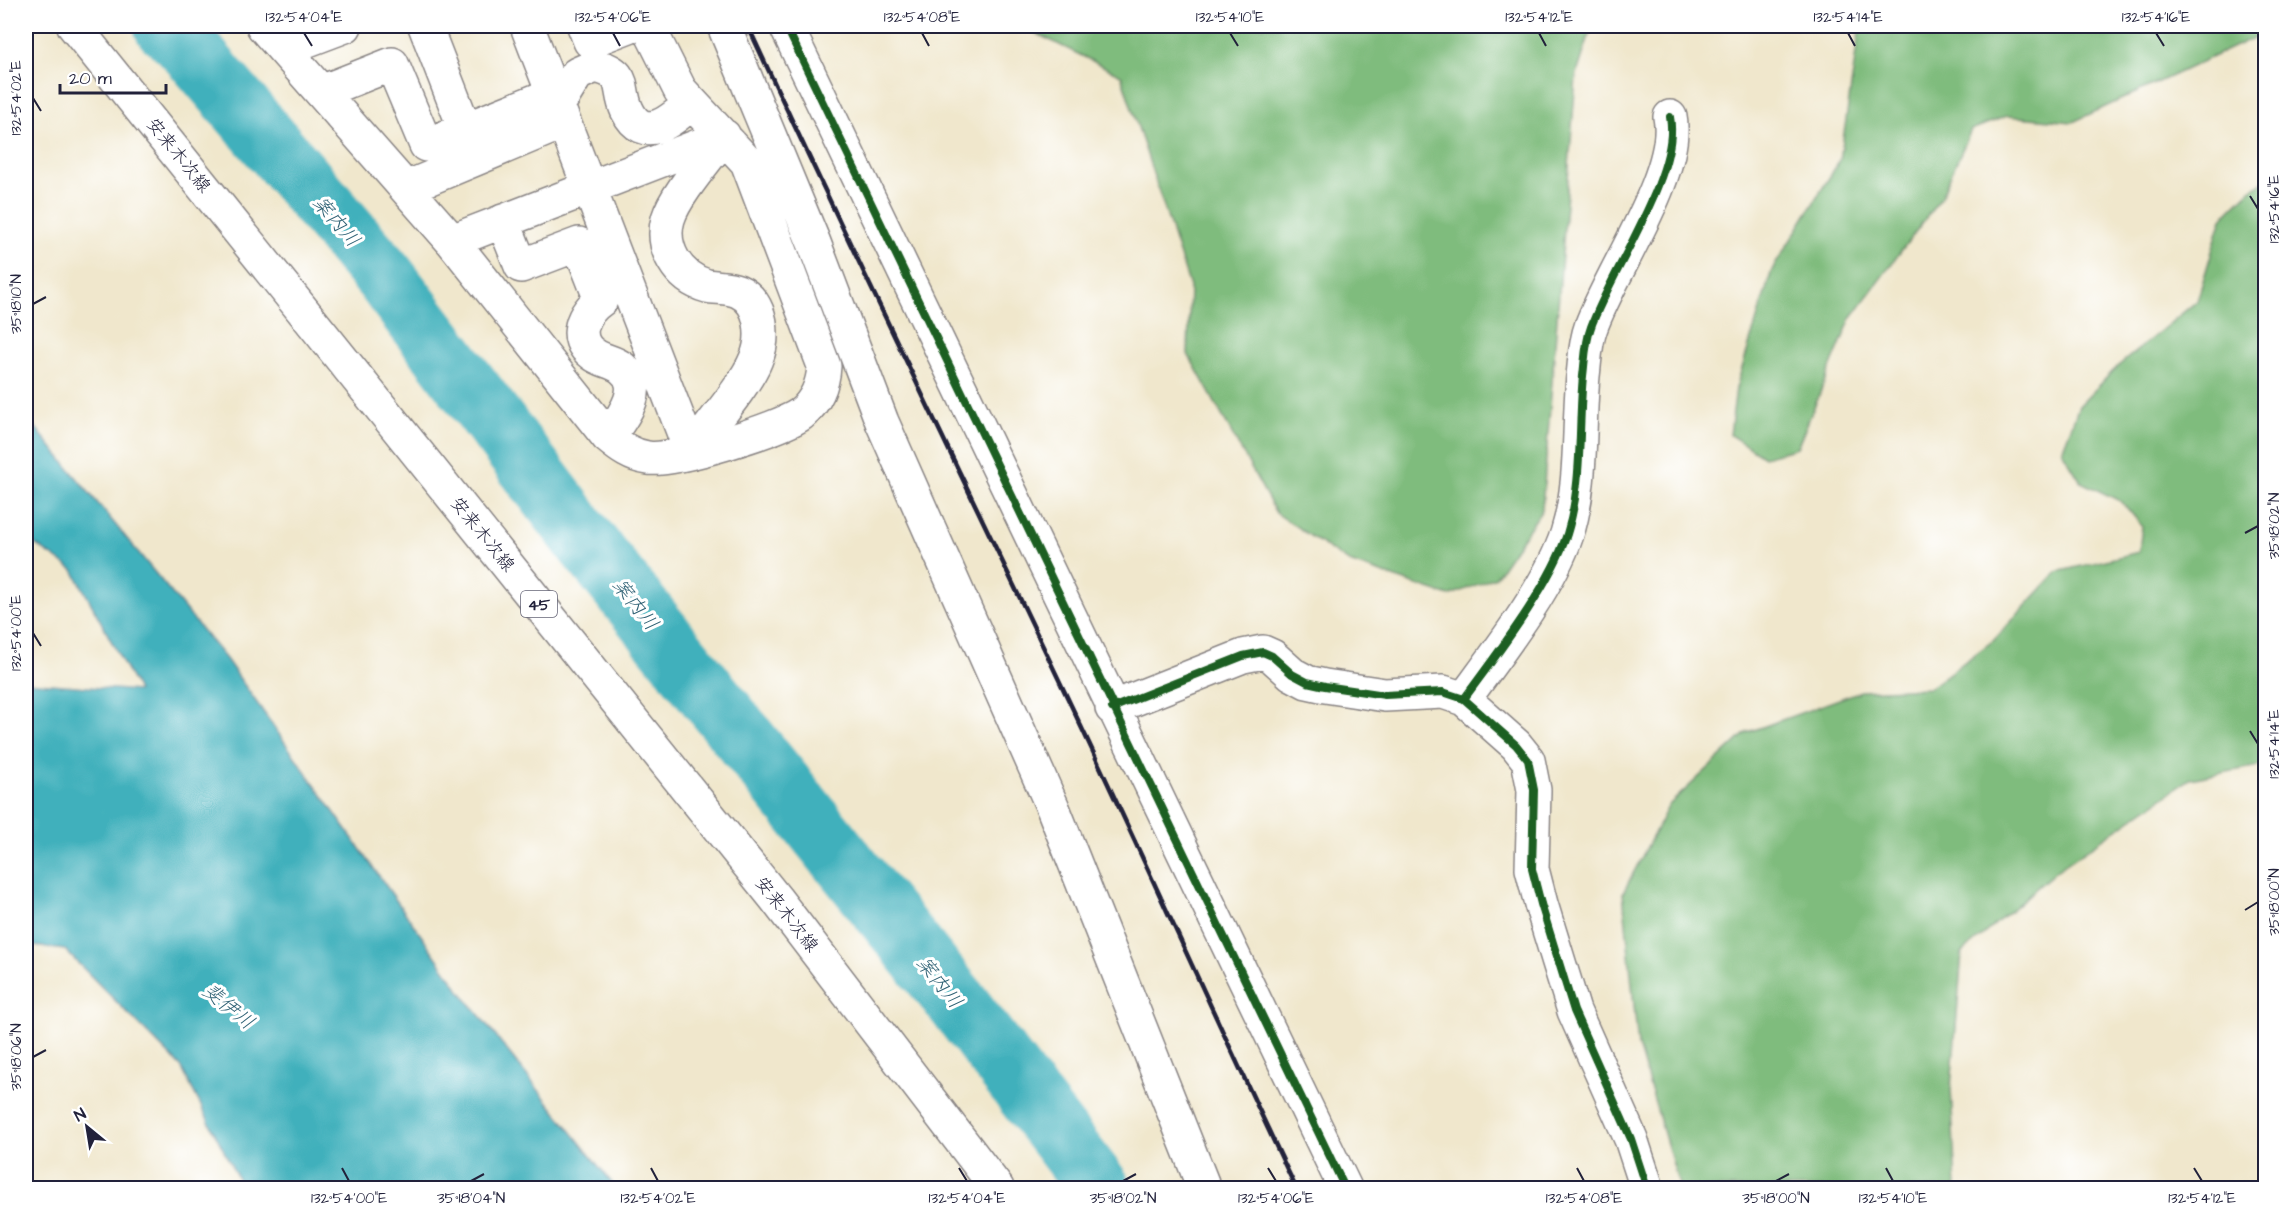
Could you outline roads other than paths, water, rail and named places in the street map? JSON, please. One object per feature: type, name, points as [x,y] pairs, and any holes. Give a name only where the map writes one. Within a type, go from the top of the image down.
[{"type":"street","name":"安来木次線","points":[[74,26],[776,899],[998,1188]]},
{"type":"street","points":[[274,37],[345,26]]},
{"type":"street","points":[[425,26],[465,129]]},
{"type":"street","points":[[527,26],[691,452]]},
{"type":"street","points":[[584,26],[590,41],[629,26]]},
{"type":"street","points":[[274,37],[452,241],[608,437],[633,454],[662,459],[786,423],[812,403],[824,376],[820,355],[747,162],[674,82],[648,26]]},
{"type":"street","points":[[724,26],[814,243],[882,422],[1053,808],[1204,1188]]},
{"type":"street","points":[[786,26],[1112,708],[1345,1188]]},
{"type":"street","points":[[321,92],[392,64],[426,145],[465,129],[558,107]]},
{"type":"street","points":[[406,188],[558,107],[577,74],[595,66],[610,72],[620,81],[626,108],[641,124],[654,128],[663,126],[692,104]]},
{"type":"street","points":[[1464,699],[1527,607],[1557,556],[1567,534],[1577,488],[1581,397],[1590,328],[1653,196],[1671,137],[1670,117]]},
{"type":"street","points":[[452,241],[724,136]]},
{"type":"street","points":[[691,452],[751,369],[761,341],[760,321],[748,297],[731,289],[696,282],[679,268],[668,249],[666,228],[672,208],[724,136]]},
{"type":"street","points":[[503,221],[521,266],[579,244],[601,300],[592,306],[582,321],[582,339],[591,354],[621,367],[631,381],[630,404],[608,437]]},
{"type":"street","points":[[1112,708],[1243,656],[1263,652],[1272,656],[1292,674],[1307,682],[1385,695],[1443,692],[1464,699],[1516,745],[1528,760],[1534,789],[1532,869],[1541,904],[1574,1011],[1631,1139],[1647,1188]]},
{"type":"water","name":"斐伊川","points":[[26,416],[226,659],[461,992],[616,1188],[243,1188],[181,1067],[65,950],[26,945],[26,682],[138,691],[73,570],[26,538]]},
{"type":"waterway","name":"案内川","points":[[165,26],[181,39],[384,276],[588,545],[955,1000],[1099,1188]]},
{"type":"railway","points":[[748,26],[1078,720],[1296,1188]]}]
